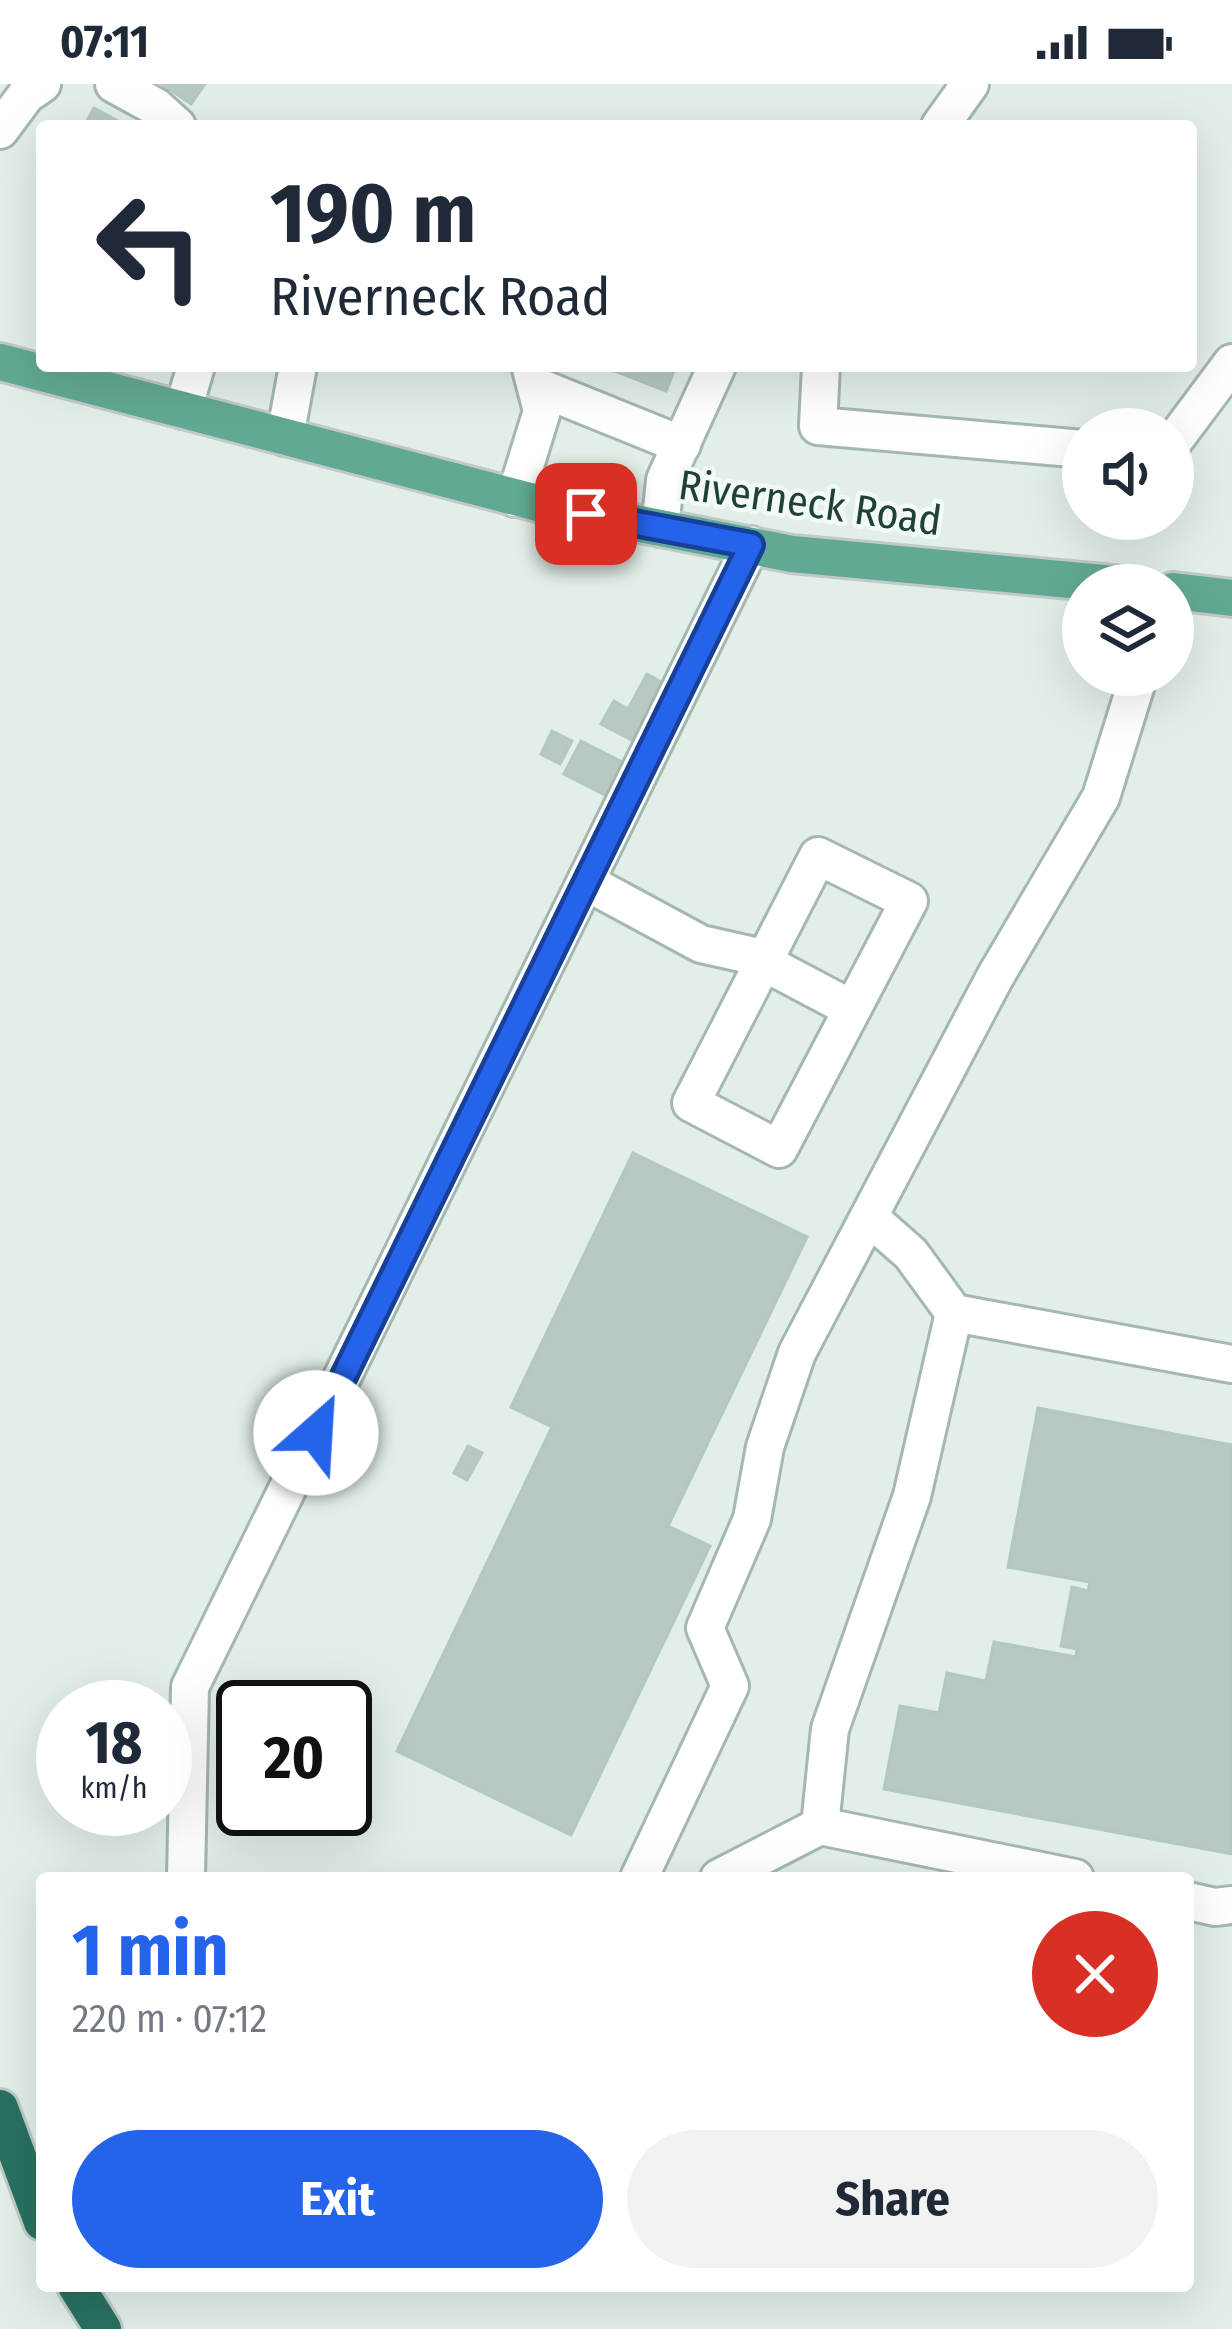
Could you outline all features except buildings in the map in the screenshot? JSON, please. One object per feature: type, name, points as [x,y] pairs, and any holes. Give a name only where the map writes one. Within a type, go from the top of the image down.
[{"type":"highway","points":[[0,2108],[36,2206]]},
{"type":"highway","points":[[80,2292],[103,2329]]},
{"type":"main road","name":"Riverneck Road","points":[[0,362],[36,371]]},
{"type":"main road","name":"Riverneck Road","points":[[38,372],[515,498],[660,528],[792,554],[1062,579]]},
{"type":"main road","points":[[1194,593],[1232,598]]},
{"type":"lane","points":[[0,130],[26,95],[42,84]]},
{"type":"lane","points":[[114,84],[171,120]]},
{"type":"lane","points":[[944,120],[970,84]]},
{"type":"lane","points":[[1194,414],[1232,363]]},
{"type":"lane","points":[[183,410],[194,372]]},
{"type":"lane","points":[[285,437],[297,372]]},
{"type":"lane","points":[[660,528],[665,479],[714,372]]},
{"type":"lane","points":[[821,372],[818,426],[1062,446]]},
{"type":"lane","points":[[533,376],[682,445]]},
{"type":"lane","points":[[515,498],[542,411],[533,376]]},
{"type":"lane","points":[[186,1872],[190,1688],[751,545]]},
{"type":"lane","points":[[642,1872],[730,1686],[706,1628],[752,1519],[765,1447],[790,1372],[995,976],[1101,797],[1132,696]]},
{"type":"lane","points":[[818,856],[909,901],[779,1149],[691,1103],[762,961],[818,856]]},
{"type":"lane","points":[[587,883],[701,944],[762,961],[851,1009]]},
{"type":"lane","points":[[869,1217],[911,1254],[954,1313],[1232,1364]]},
{"type":"lane","points":[[820,1826],[830,1729],[912,1496],[954,1313]]},
{"type":"lane","points":[[731,1872],[820,1826],[1046,1872]]},
{"type":"lane","points":[[1194,1902],[1232,1905]]},
{"type":"route","points":[[316,1433],[751,545],[586,514]]}]
